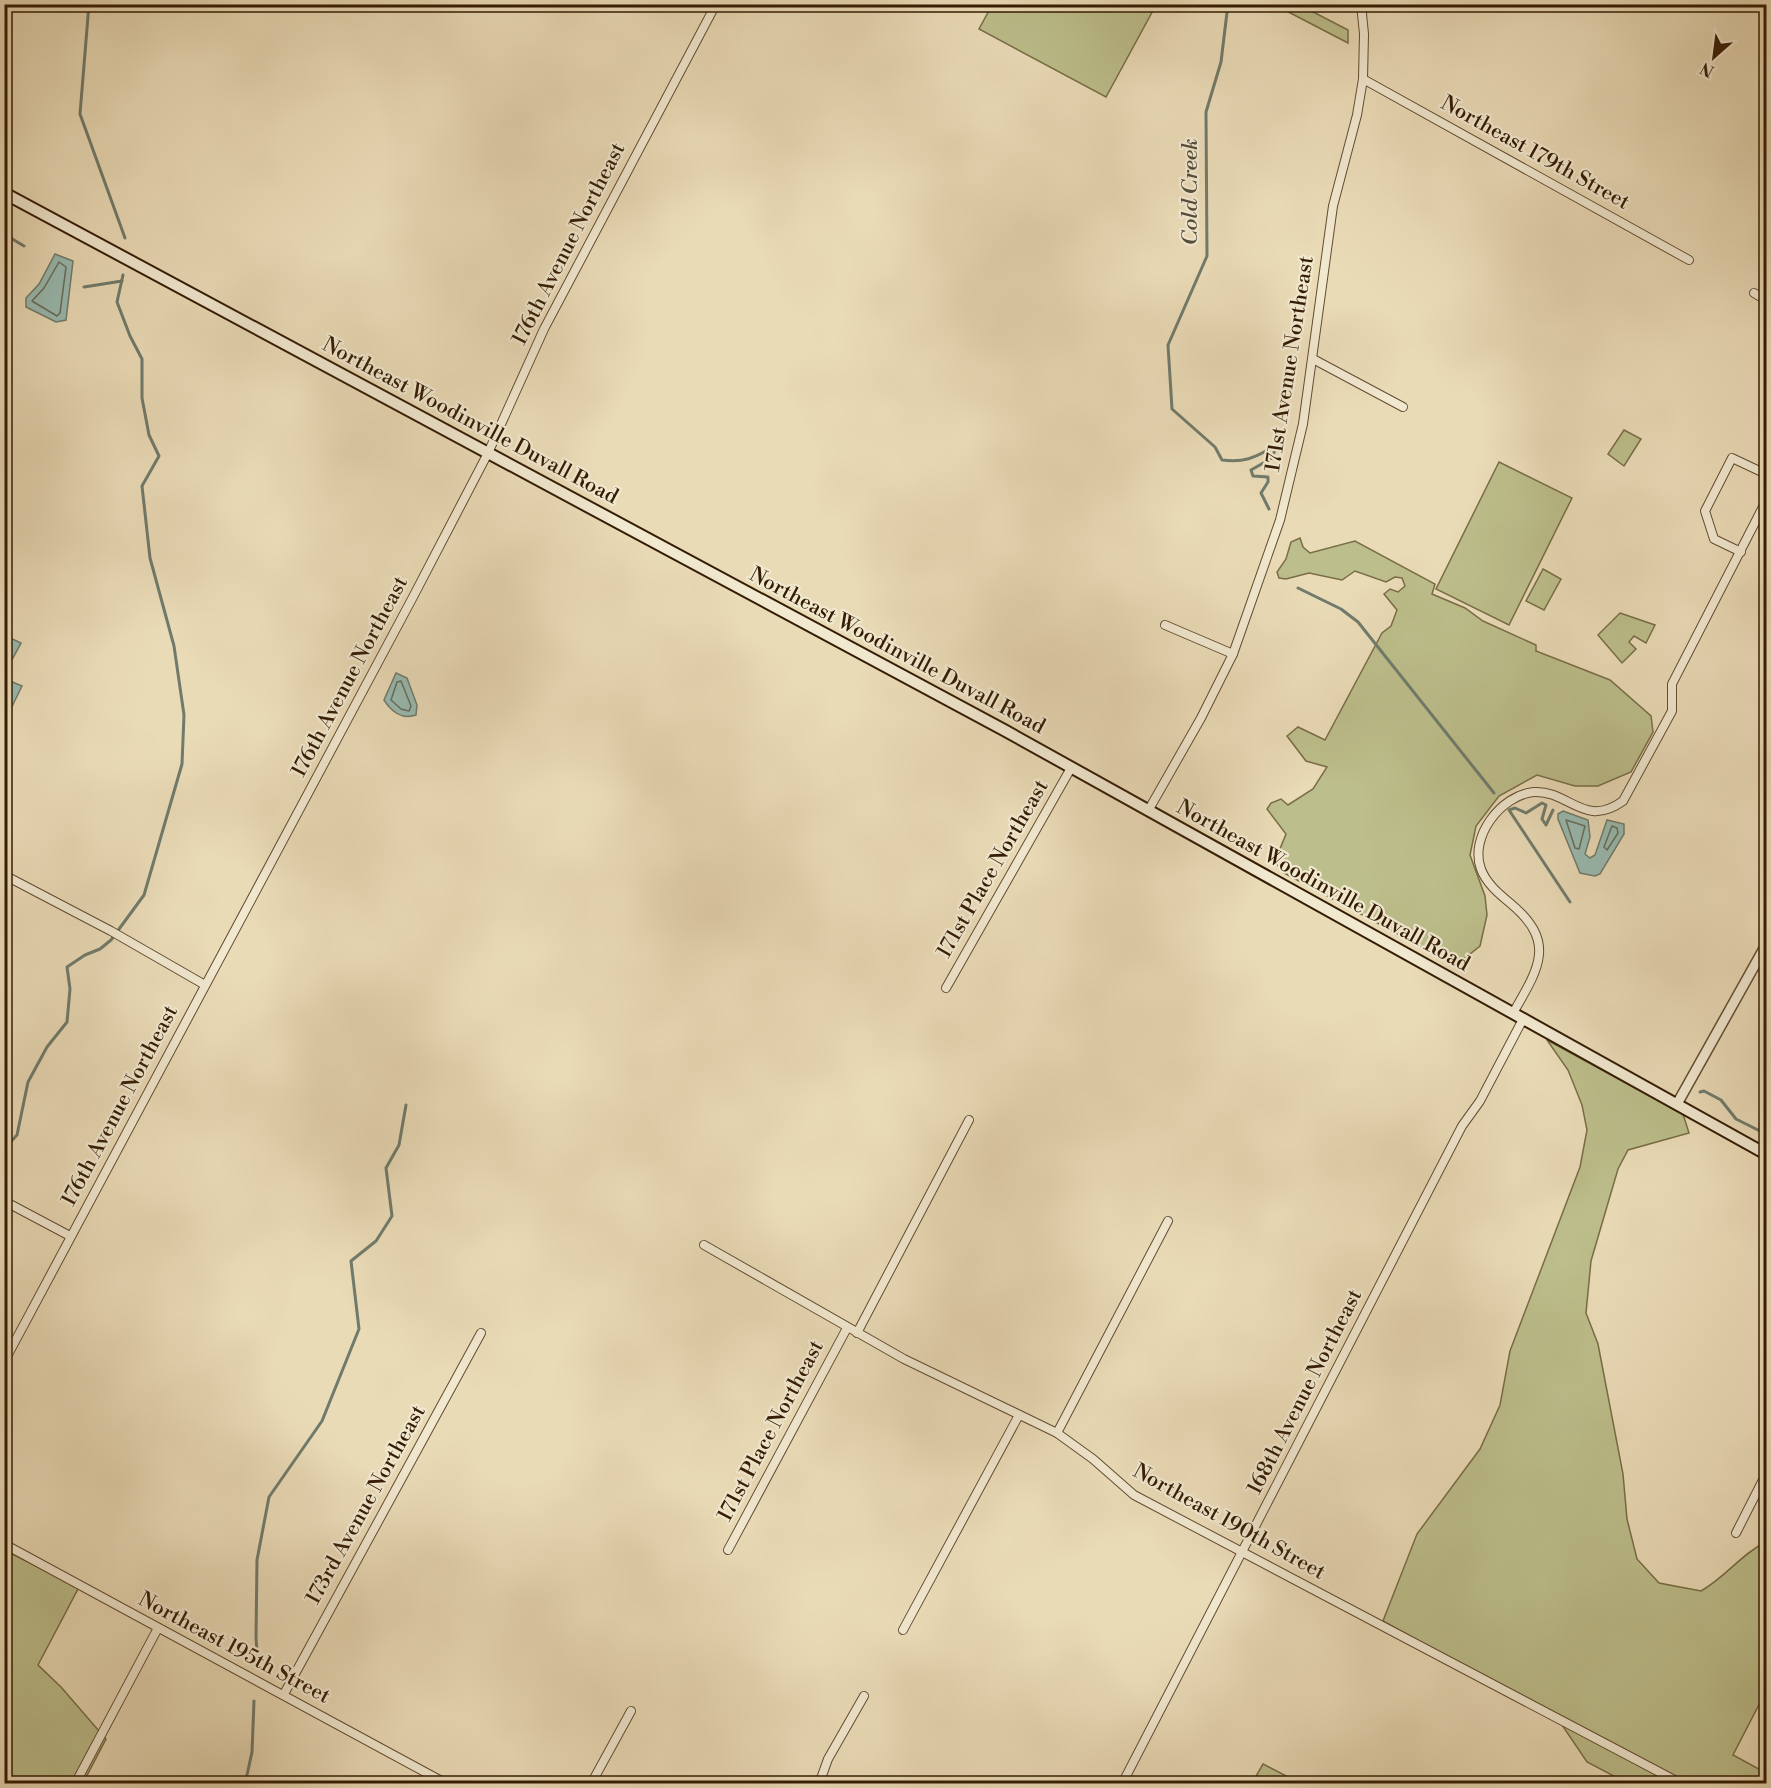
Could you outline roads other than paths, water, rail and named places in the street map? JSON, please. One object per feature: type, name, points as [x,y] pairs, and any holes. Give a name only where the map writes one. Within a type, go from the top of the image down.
[{"type":"main road","name":"Northeast Woodinville Duvall Road","points":[[4,193],[1071,768],[1767,1154]]},
{"type":"street","name":"176th Avenue Northeast","points":[[4,1362],[413,597],[488,453],[544,329],[716,4]]},
{"type":"street","name":"171st Avenue Northeast","points":[[1148,811],[1201,718],[1233,654],[1280,520],[1303,424],[1333,206],[1357,114],[1363,79],[1361,4]]},
{"type":"street","name":"Northeast 179th Street","points":[[1363,79],[1689,260]]},
{"type":"street","points":[[1755,293],[1767,300]]},
{"type":"street","points":[[1313,359],[1403,407]]},
{"type":"street","points":[[1741,552],[1714,539],[1705,511],[1732,458],[1767,474]]},
{"type":"street","points":[[1513,1013],[1538,966],[1540,941],[1524,914],[1489,883],[1481,870],[1478,852],[1486,827],[1506,804],[1531,792],[1542,792],[1581,810],[1597,812],[1611,809],[1623,801],[1672,711],[1672,684],[1767,501]]},
{"type":"street","points":[[1165,625],[1233,654]]},
{"type":"street","name":"171st Place Northeast","points":[[946,988],[1071,768]]},
{"type":"street","points":[[4,876],[111,931],[205,985]]},
{"type":"street","points":[[1677,1104],[1767,945]]},
{"type":"street","name":"168th Avenue Northeast","points":[[1122,1784],[1462,1126],[1480,1101],[1523,1019]]},
{"type":"street","name":"171st Place Northeast","points":[[857,1334],[969,1120]]},
{"type":"street","points":[[4,1201],[70,1236]]},
{"type":"street","points":[[1057,1433],[1168,1221]]},
{"type":"street","name":"Northeast 190th Street","points":[[704,1245],[857,1334],[980,1398],[1057,1433],[1093,1459],[1134,1495],[1682,1784]]},
{"type":"street","name":"171st Place Northeast","points":[[728,1551],[847,1328]]},
{"type":"street","name":"173rd Avenue Northeast","points":[[284,1694],[481,1334]]},
{"type":"street","points":[[903,1630],[1019,1415]]},
{"type":"street","points":[[1736,1533],[1767,1474]]},
{"type":"street","name":"Northeast 195th Street","points":[[4,1544],[443,1782]]},
{"type":"street","points":[[75,1784],[158,1628]]},
{"type":"street","points":[[819,1784],[828,1759],[864,1696]]},
{"type":"street","points":[[591,1784],[631,1711]]},
{"type":"water","points":[[55,254],[73,261],[66,320],[56,322],[26,307],[26,298],[39,284]]},
{"type":"water","points":[[4,635],[21,643],[7,669],[5,668]]},
{"type":"water","points":[[396,673],[407,678],[417,705],[416,715],[397,714],[384,700]]},
{"type":"water","points":[[5,679],[22,686],[5,721]]},
{"type":"water","points":[[1563,811],[1588,820],[1590,837],[1585,854],[1590,858],[1595,855],[1607,820],[1624,824],[1624,834],[1600,874],[1595,876],[1580,873],[1558,819],[1558,814]]},
{"type":"waterway","points":[[89,4],[80,114],[125,238]]},
{"type":"waterway","name":"Cold Creek","points":[[1228,4],[1221,62],[1206,112],[1207,256],[1168,345],[1172,409],[1215,447],[1222,460],[1249,459],[1273,447],[1275,450],[1272,458],[1251,470],[1253,476],[1268,477],[1268,482],[1261,493],[1269,509]]},
{"type":"waterway","points":[[4,234],[24,246]]},
{"type":"waterway","points":[[4,1149],[17,1135],[28,1082],[47,1047],[67,1022],[70,989],[67,967],[85,955],[100,949],[111,940],[144,895],[182,764],[184,715],[174,646],[150,558],[142,486],[159,456],[149,435],[142,398],[142,359],[117,302],[123,275]]},
{"type":"waterway","points":[[84,287],[122,281]]},
{"type":"waterway","points":[[1298,588],[1341,609],[1358,622],[1494,793]]},
{"type":"waterway","points":[[1553,810],[1546,825],[1542,819],[1546,805],[1542,803],[1526,813],[1515,808],[1509,810],[1570,902]]},
{"type":"waterway","points":[[1700,1092],[1704,1091],[1721,1100],[1736,1119],[1766,1134]]},
{"type":"waterway","points":[[258,1666],[257,1560],[269,1497],[322,1421],[359,1329],[351,1261],[376,1241],[392,1216],[386,1168],[399,1145],[406,1105]]},
{"type":"waterway","points":[[245,1784],[252,1752],[254,1701]]}]
